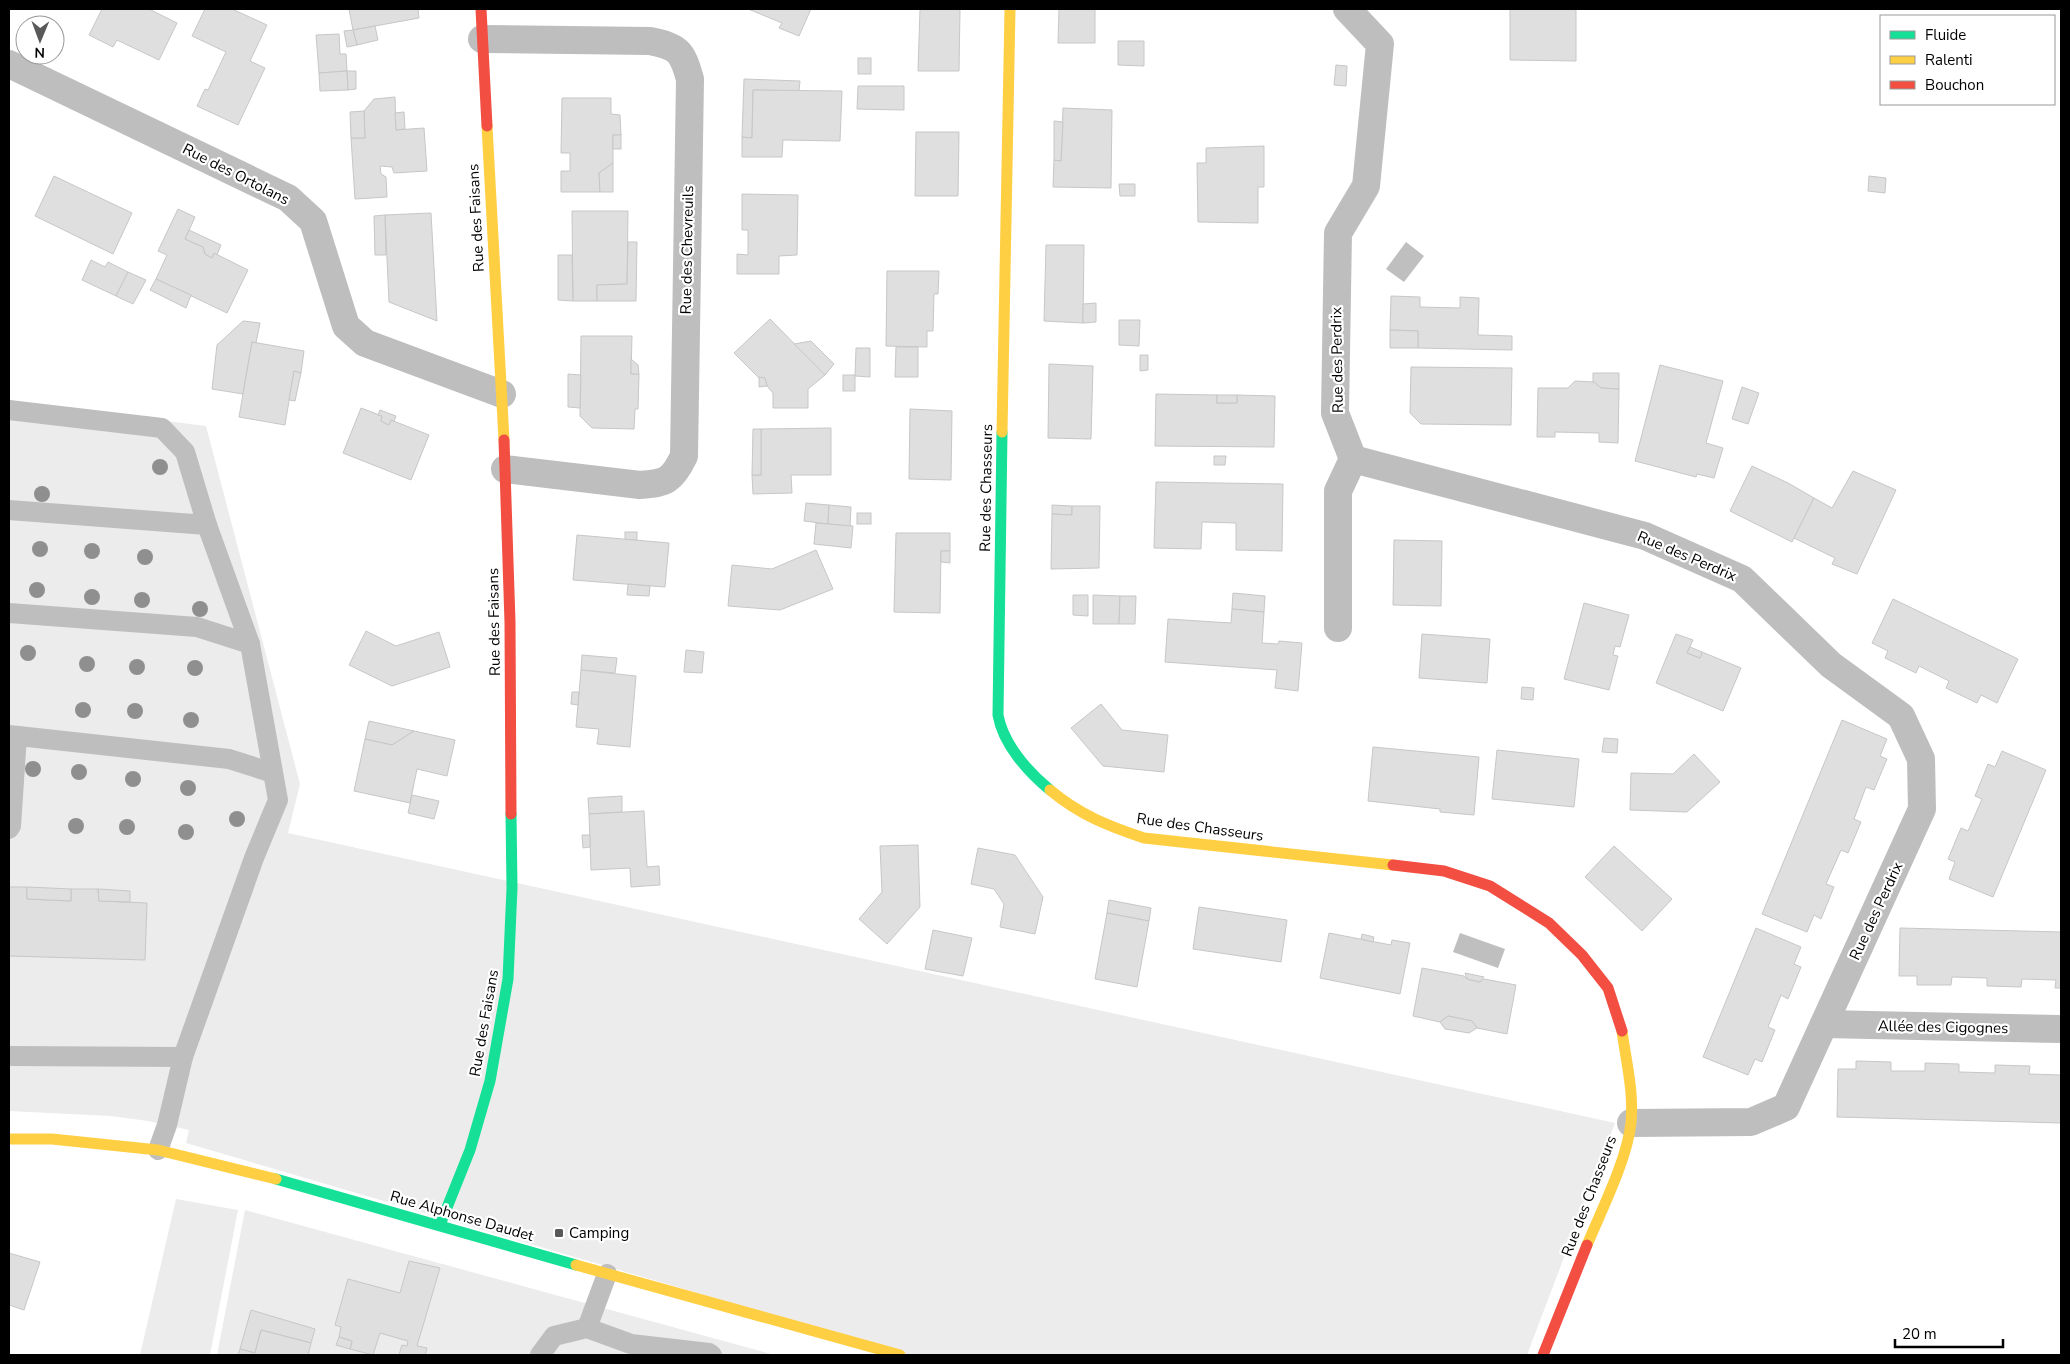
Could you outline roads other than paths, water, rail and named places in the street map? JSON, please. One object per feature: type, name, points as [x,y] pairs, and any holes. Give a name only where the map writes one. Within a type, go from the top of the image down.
[{"type":"street","name":"Rue des Faisans","points":[[440,1226],[470,1150],[490,1081],[508,978],[512,888],[510,622],[505,469],[481,9]]},
{"type":"street","name":"Rue des Chasseurs","points":[[1010,9],[998,685],[999,722],[1014,750],[1038,780],[1068,805],[1107,826],[1144,838],[1444,871],[1490,886],[1522,905],[1549,923],[1582,955],[1608,988],[1620,1022],[1630,1083],[1631,1123],[1622,1159],[1543,1355]]},
{"type":"street","name":"Rue des Perdrix","points":[[1347,9],[1380,44],[1366,186],[1338,233],[1335,413],[1353,459],[1645,536],[1742,579],[1832,665],[1900,716],[1921,759],[1922,809],[1786,1107],[1750,1122],[1631,1123]]},
{"type":"street","name":"Rue des Chevreuils","points":[[482,39],[650,42],[672,45],[684,59],[690,79],[684,456],[676,473],[662,483],[640,485],[505,469]]},
{"type":"street","name":"Rue des Ortolans","points":[[9,64],[288,198],[313,221],[346,326],[365,343],[502,394]]},
{"type":"street","points":[[1338,628],[1338,491],[1353,459]]},
{"type":"street","name":"Allée des Cigognes","points":[[1824,1024],[2061,1030]]},
{"type":"street","name":"Rue Alphonse Daudet","points":[[9,1139],[52,1139],[158,1150],[315,1189],[607,1274],[900,1355]]},
{"type":"lane","points":[[9,410],[162,428],[185,452],[207,525],[250,644],[278,800],[254,858],[183,1057],[167,1125],[158,1150]]},
{"type":"lane","points":[[9,510],[207,525]]},
{"type":"lane","points":[[9,613],[197,627],[250,644]]},
{"type":"lane","points":[[9,829],[11,826],[13,735],[229,759],[273,773]]},
{"type":"lane","points":[[9,1056],[183,1057]]},
{"type":"lane","points":[[587,1328],[607,1274]]},
{"type":"lane","points":[[540,1355],[554,1336],[587,1328],[630,1350],[709,1353],[712,1355]]},
{"type":"place","name":"Camping","points":[[559,1233]]}]
